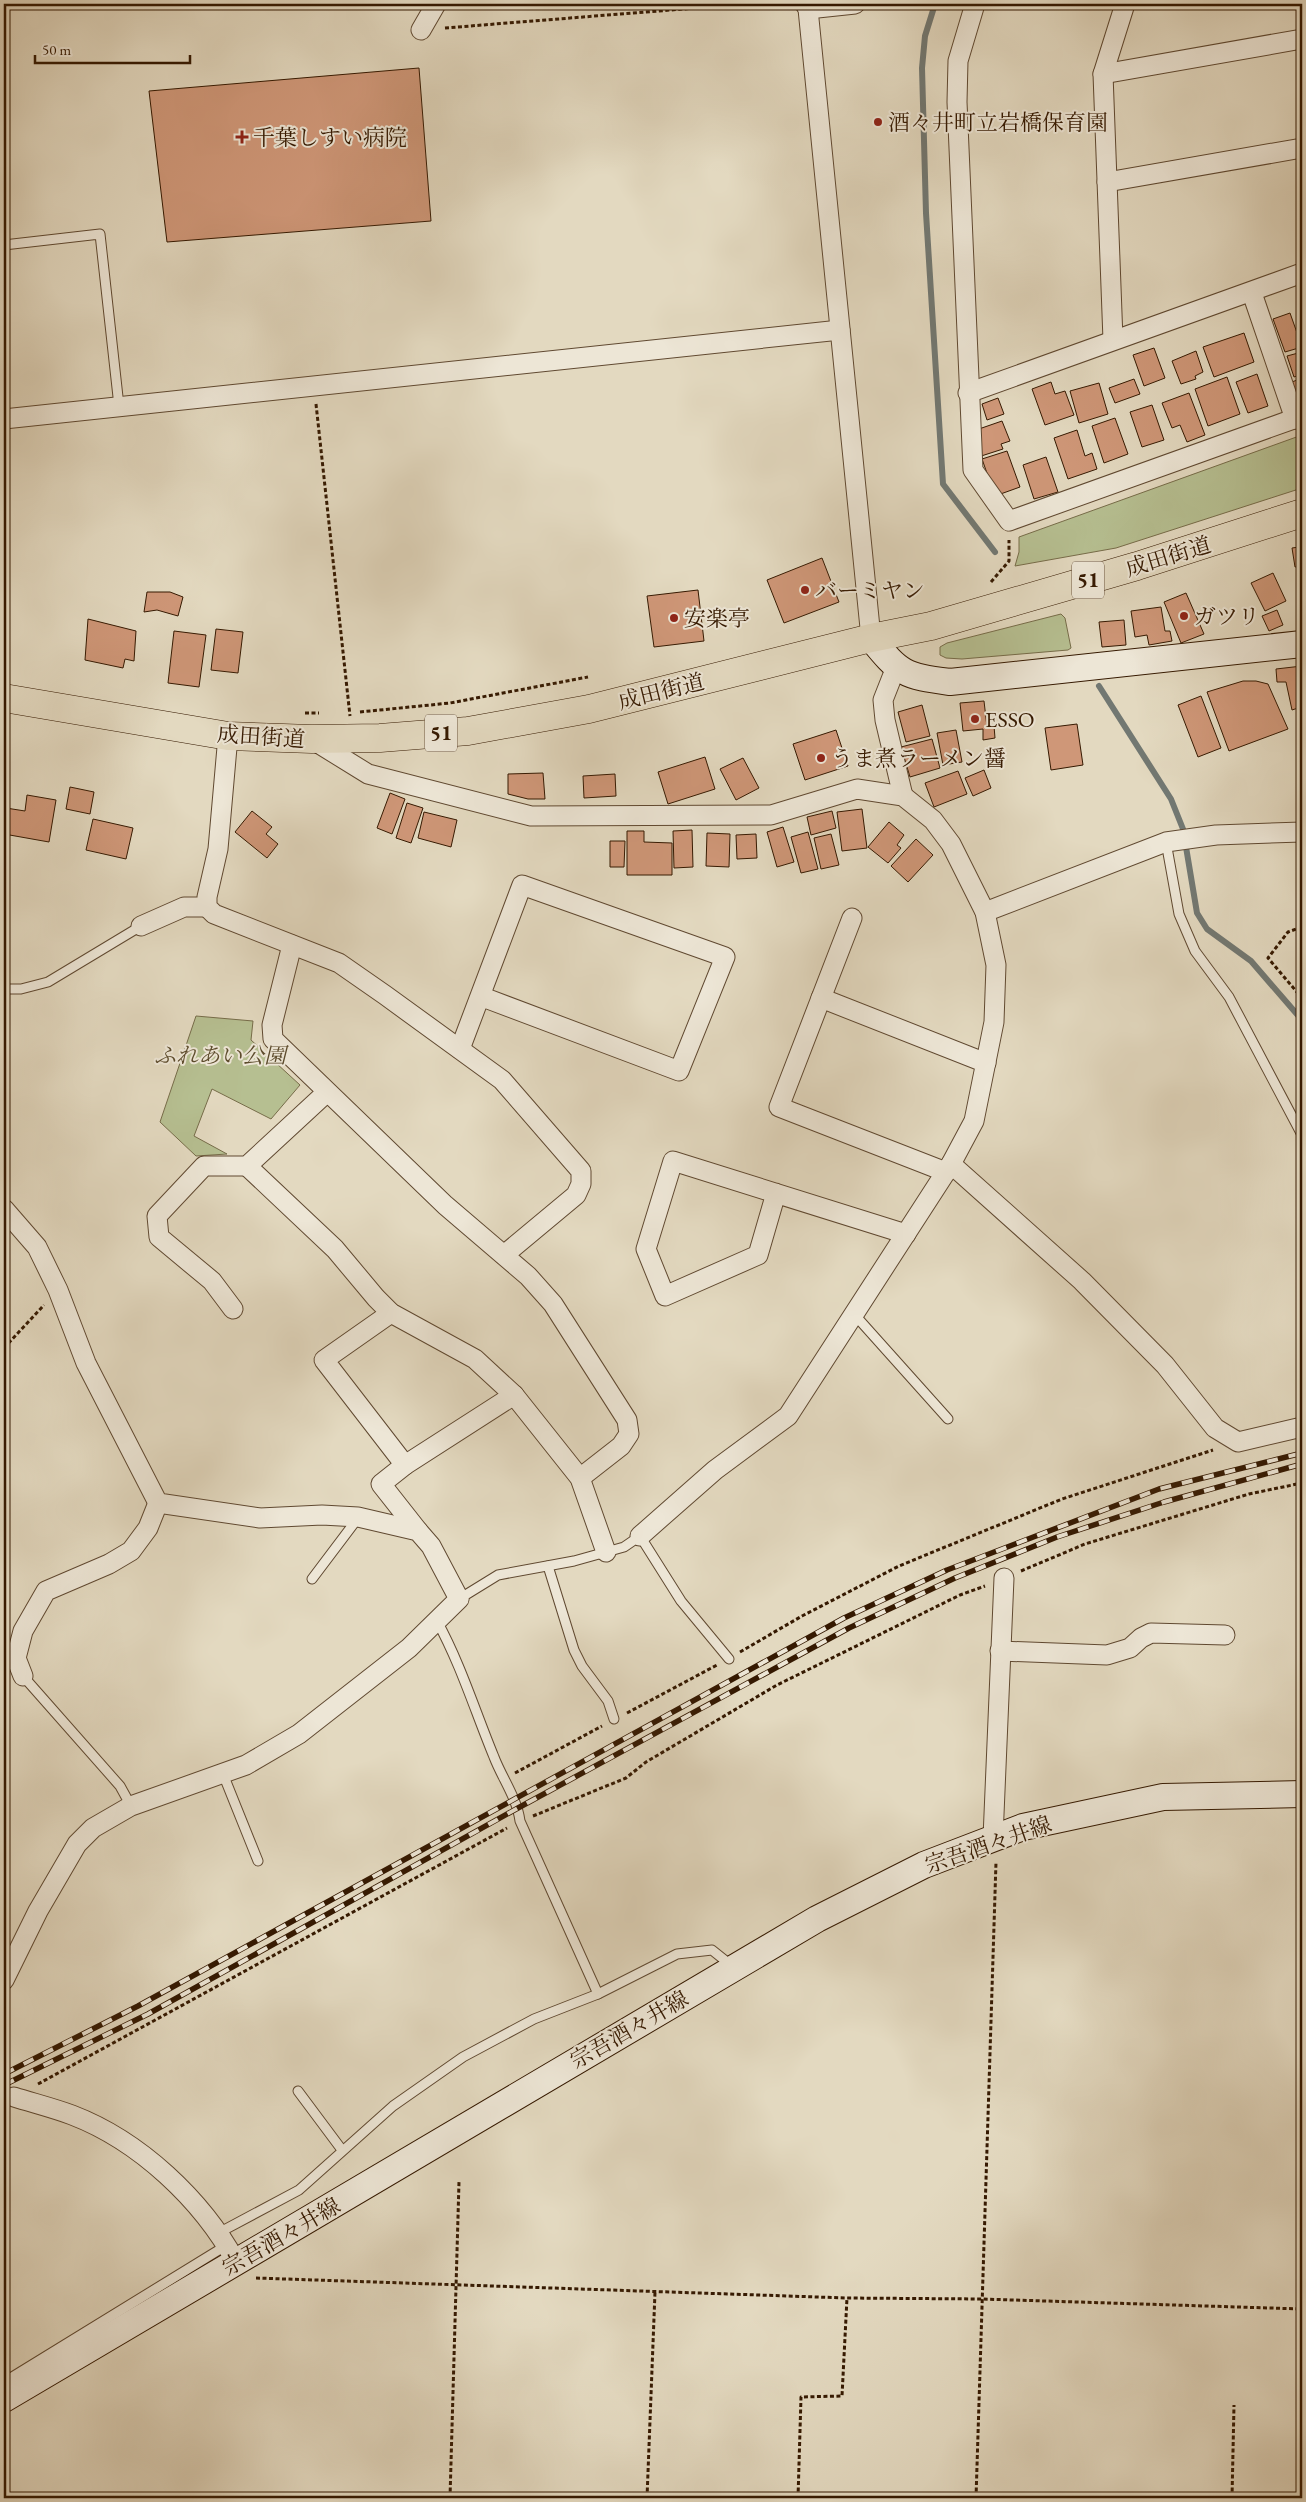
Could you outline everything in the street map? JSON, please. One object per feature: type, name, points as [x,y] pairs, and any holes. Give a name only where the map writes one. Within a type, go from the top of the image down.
[{"type":"highway","name":"成田街道","points":[[4,698],[228,736],[312,739],[351,726],[380,738],[468,731],[589,709],[871,638],[941,623],[1137,566],[1302,513]]},
{"type":"main road","points":[[871,638],[896,667],[918,678],[950,682],[1302,644]]},
{"type":"main road","name":"宗吾酒々井線","points":[[5,2384],[238,2262],[817,1919],[924,1865],[1023,1827],[1163,1797],[1302,1794]]},
{"type":"street","points":[[421,30],[436,4]]},
{"type":"street","points":[[855,4],[806,6],[871,638]]},
{"type":"street","points":[[975,4],[958,61],[957,102],[968,393],[973,470],[1009,521],[1298,417],[1252,292]]},
{"type":"street","points":[[1112,340],[1103,74],[1124,4]]},
{"type":"street","points":[[1103,74],[1302,39]]},
{"type":"street","points":[[1107,182],[1302,148]]},
{"type":"street","points":[[968,393],[1302,273]]},
{"type":"street","points":[[4,419],[840,330]]},
{"type":"street","points":[[896,667],[883,700],[903,796]]},
{"type":"street","points":[[228,736],[218,850],[207,897],[207,907],[214,914],[339,964],[460,1049],[502,1080],[581,1171],[581,1184],[576,1195],[504,1255]]},
{"type":"street","points":[[312,739],[368,774],[531,816],[772,815],[858,789],[903,796],[933,820],[951,844],[985,912],[996,965],[994,1022],[974,1121],[948,1168],[788,1416],[715,1470],[640,1536]]},
{"type":"street","points":[[985,912],[1166,842],[1196,837],[1302,832]]},
{"type":"street","points":[[460,1049],[480,996],[522,885],[725,957],[679,1071],[480,996]]},
{"type":"street","points":[[141,926],[184,907],[207,907]]},
{"type":"street","points":[[852,918],[779,1107],[948,1168],[1082,1282],[1165,1365],[1216,1428],[1238,1442],[1302,1427]]},
{"type":"street","points":[[292,945],[272,1025],[273,1039],[326,1093],[445,1205],[528,1276],[553,1304],[627,1420],[629,1434],[621,1446],[580,1478]]},
{"type":"street","points":[[821,998],[986,1063]]},
{"type":"street","points":[[233,1309],[212,1281],[159,1237],[157,1216],[204,1166],[247,1166],[326,1093]]},
{"type":"street","points":[[776,1193],[758,1255],[666,1296],[646,1249],[673,1161],[776,1193],[906,1234]]},
{"type":"street","points":[[247,1166],[336,1249],[376,1298],[391,1313],[475,1359],[514,1394],[580,1478],[606,1552]]},
{"type":"street","points":[[4,1210],[37,1248],[58,1290],[86,1363],[158,1503],[148,1528],[131,1551],[109,1564],[46,1592],[23,1632],[16,1658],[23,1676]]},
{"type":"street","points":[[391,1313],[324,1360],[405,1465]]},
{"type":"street","points":[[4,1980],[38,1911],[78,1844],[93,1828],[131,1806],[246,1765],[299,1734],[409,1648],[459,1598],[431,1546],[381,1484],[405,1465],[514,1394]]},
{"type":"street","points":[[158,1503],[260,1518],[322,1515],[358,1518],[418,1531]]},
{"type":"street","points":[[992,1838],[1004,1578]]},
{"type":"street","points":[[1000,1651],[1107,1655],[1130,1648],[1141,1638],[1151,1633],[1225,1635]]},
{"type":"street","points":[[14,2097],[73,2115],[132,2149],[164,2171],[182,2189],[238,2262]]},
{"type":"lane","points":[[4,245],[100,234],[120,406]]},
{"type":"lane","points":[[1166,842],[1179,914],[1196,951],[1229,997],[1302,1135]]},
{"type":"lane","points":[[4,989],[21,990],[48,982],[141,926]]},
{"type":"lane","points":[[854,1314],[948,1419]]},
{"type":"lane","points":[[312,1579],[358,1518]]},
{"type":"lane","points":[[459,1598],[498,1575],[548,1566],[606,1552],[624,1547],[640,1536],[681,1601],[729,1659]]},
{"type":"lane","points":[[548,1566],[574,1650],[582,1666],[608,1701],[614,1720]]},
{"type":"lane","points":[[438,1621],[462,1671],[504,1779],[518,1808],[520,1821],[598,1994]]},
{"type":"lane","points":[[23,1676],[120,1786],[131,1806]]},
{"type":"lane","points":[[223,1774],[258,1861]]},
{"type":"lane","points":[[238,2262],[224,2230],[299,2190],[393,2106],[462,2056],[534,2019],[598,1994],[677,1954],[712,1950],[734,1968]]},
{"type":"lane","points":[[298,2091],[342,2150]]},
{"type":"path","points":[[421,30],[746,4]]},
{"type":"path","points":[[314,386],[351,726]]},
{"type":"path","points":[[991,582],[1009,561],[1009,521]]},
{"type":"path","points":[[351,726],[450,703],[588,677]]},
{"type":"path","points":[[304,713],[322,713]]},
{"type":"path","points":[[341,713],[351,726]]},
{"type":"path","points":[[1302,927],[1288,932],[1268,958],[1302,998]]},
{"type":"path","points":[[4,1348],[58,1290]]},
{"type":"path","points":[[504,1779],[729,1659],[802,1616],[899,1566],[1062,1499],[1238,1442]]},
{"type":"path","points":[[14,2097],[520,1821],[626,1778],[646,1762],[777,1685],[960,1595],[1084,1544],[1249,1494],[1302,1483]]},
{"type":"path","points":[[976,2498],[996,1867],[992,1838]]},
{"type":"path","points":[[450,2498],[459,2182]]},
{"type":"path","points":[[238,2262],[456,2284],[847,2298],[981,2299],[1302,2309]]},
{"type":"path","points":[[647,2498],[655,2291]]},
{"type":"path","points":[[798,2498],[801,2397],[842,2396],[847,2298]]},
{"type":"path","points":[[1232,2498],[1234,2406]]},
{"type":"green space","points":[[1302,435],[1302,488],[1116,548],[1015,566],[1019,552],[1019,537]]},
{"type":"green space","points":[[1061,614],[1065,618],[1071,648],[1068,650],[962,659],[946,658],[940,655],[940,647],[947,643]]},
{"type":"green space","name":"ふれあい公園","points":[[196,1016],[253,1021],[251,1040],[300,1085],[271,1119],[212,1089],[194,1136],[227,1154],[196,1156],[160,1122]]},
{"type":"building","points":[[419,68],[431,221],[167,242],[149,91]]},
{"type":"building","points":[[1290,313],[1302,347],[1285,352],[1273,319]]},
{"type":"building","points":[[1244,333],[1254,362],[1214,377],[1203,347]]},
{"type":"building","points":[[1154,348],[1165,378],[1144,386],[1133,355]]},
{"type":"building","points":[[1196,351],[1203,372],[1195,376],[1196,379],[1181,384],[1172,361]]},
{"type":"building","points":[[1302,352],[1302,374],[1294,377],[1287,356]]},
{"type":"building","points":[[1257,374],[1268,406],[1248,413],[1236,382]]},
{"type":"building","points":[[1227,377],[1240,414],[1208,426],[1195,389]]},
{"type":"building","points":[[1302,378],[1302,403],[1301,404],[1292,382]]},
{"type":"building","points":[[1134,379],[1140,394],[1115,403],[1109,388]]},
{"type":"building","points":[[1051,382],[1055,394],[1065,391],[1074,415],[1045,425],[1032,389]]},
{"type":"building","points":[[1099,383],[1108,414],[1079,423],[1070,391]]},
{"type":"building","points":[[1189,393],[1205,435],[1187,442],[1180,425],[1172,428],[1162,403]]},
{"type":"building","points":[[998,398],[1004,414],[987,420],[982,404]]},
{"type":"building","points":[[1152,405],[1164,440],[1142,447],[1130,412]]},
{"type":"building","points":[[1115,418],[1128,454],[1104,463],[1092,426]]},
{"type":"building","points":[[1002,421],[1010,441],[1001,444],[1003,449],[975,458],[976,430]]},
{"type":"building","points":[[1077,430],[1085,456],[1092,453],[1097,469],[1068,479],[1054,438]]},
{"type":"building","points":[[1007,451],[1020,487],[995,496],[982,459]]},
{"type":"building","points":[[1046,457],[1058,492],[1034,499],[1023,465]]},
{"type":"building","points":[[1302,536],[1302,566],[1295,567],[1292,548],[1299,547],[1297,537]]},
{"type":"building","points":[[822,558],[839,602],[784,623],[767,580]]},
{"type":"building","points":[[1273,573],[1286,601],[1265,611],[1251,583]]},
{"type":"building","points":[[698,590],[704,641],[654,647],[647,596]]},
{"type":"building","points":[[147,592],[170,592],[183,597],[178,616],[157,610],[144,612]]},
{"type":"building","points":[[1186,593],[1204,634],[1181,643],[1164,602]]},
{"type":"building","points":[[1161,607],[1165,631],[1170,631],[1172,641],[1149,645],[1147,635],[1135,637],[1131,611]]},
{"type":"building","points":[[1277,610],[1283,625],[1269,631],[1262,616]]},
{"type":"building","points":[[88,619],[136,631],[134,661],[125,659],[123,668],[85,660]]},
{"type":"building","points":[[1124,620],[1126,645],[1102,647],[1099,622]]},
{"type":"building","points":[[216,629],[243,632],[238,673],[211,670]]},
{"type":"building","points":[[174,631],[206,635],[199,687],[168,683]]},
{"type":"building","points":[[1302,666],[1302,719],[1301,707],[1292,710],[1286,682],[1277,682],[1276,669]]},
{"type":"building","points":[[1243,681],[1256,681],[1268,684],[1288,729],[1229,751],[1207,692]]},
{"type":"building","points":[[1201,696],[1221,748],[1198,757],[1178,705]]},
{"type":"building","points":[[984,701],[987,727],[994,726],[995,738],[983,740],[983,729],[963,731],[960,703]]},
{"type":"building","points":[[922,705],[930,736],[906,742],[898,712]]},
{"type":"building","points":[[1077,724],[1083,765],[1051,770],[1045,728]]},
{"type":"building","points":[[836,730],[848,766],[805,780],[793,744]]},
{"type":"building","points":[[956,730],[962,762],[943,765],[937,733]]},
{"type":"building","points":[[932,739],[940,768],[910,777],[901,747]]},
{"type":"building","points":[[705,757],[715,789],[668,804],[658,772]]},
{"type":"building","points":[[743,758],[759,788],[736,800],[720,769]]},
{"type":"building","points":[[984,770],[991,788],[973,796],[965,778]]},
{"type":"building","points":[[958,771],[967,794],[934,807],[925,783]]},
{"type":"building","points":[[543,773],[545,799],[528,799],[508,794],[508,774]]},
{"type":"building","points":[[615,774],[616,796],[584,798],[583,776]]},
{"type":"building","points":[[70,787],[94,792],[90,814],[66,809]]},
{"type":"building","points":[[390,793],[405,799],[392,834],[377,828]]},
{"type":"building","points":[[27,795],[56,800],[49,842],[4,834],[6,808],[25,811]]},
{"type":"building","points":[[407,803],[423,808],[411,843],[396,838]]},
{"type":"building","points":[[862,809],[867,848],[842,851],[837,812]]},
{"type":"building","points":[[252,811],[272,827],[266,834],[278,844],[267,858],[235,832]]},
{"type":"building","points":[[832,811],[836,828],[811,835],[807,817]]},
{"type":"building","points":[[424,812],[457,820],[451,847],[418,838]]},
{"type":"building","points":[[93,819],[133,828],[126,859],[86,850]]},
{"type":"building","points":[[889,822],[904,835],[897,845],[901,848],[888,863],[868,847]]},
{"type":"building","points":[[783,827],[794,862],[777,867],[767,832]]},
{"type":"building","points":[[692,830],[693,867],[674,868],[673,831]]},
{"type":"building","points":[[627,831],[644,831],[644,842],[672,843],[672,875],[627,875]]},
{"type":"building","points":[[808,832],[818,869],[801,873],[791,837]]},
{"type":"building","points":[[707,833],[730,834],[729,867],[706,866]]},
{"type":"building","points":[[756,834],[757,858],[737,859],[736,835]]},
{"type":"building","points":[[831,834],[839,865],[821,869],[814,838]]},
{"type":"building","points":[[916,839],[933,855],[908,882],[891,866]]},
{"type":"building","points":[[610,841],[625,841],[624,867],[610,867]]},
{"type":"waterway","points":[[935,4],[925,36],[922,68],[926,213],[943,484],[995,552]]},
{"type":"waterway","points":[[1099,686],[1171,799],[1183,829],[1197,913],[1207,929],[1251,961],[1302,1020]]},
{"type":"railway","points":[[4,2074],[138,2006],[844,1618],[947,1570],[1159,1489],[1302,1453]]},
{"type":"railway","points":[[4,2085],[148,2014],[518,1808],[849,1628],[955,1578],[1057,1537],[1164,1502],[1302,1464]]},
{"type":"place","name":"酒々井町立岩橋保育園","points":[[878,122]]},
{"type":"place","name":"千葉しすい病院","points":[[242,137]]},
{"type":"place","name":"バーミヤン","points":[[805,590]]},
{"type":"place","name":"ガツリ","points":[[1184,616]]},
{"type":"place","name":"安楽亭","points":[[674,618]]},
{"type":"place","name":"ESSO","points":[[975,719]]},
{"type":"place","name":"うま煮ラーメン醤","points":[[821,758]]}]
